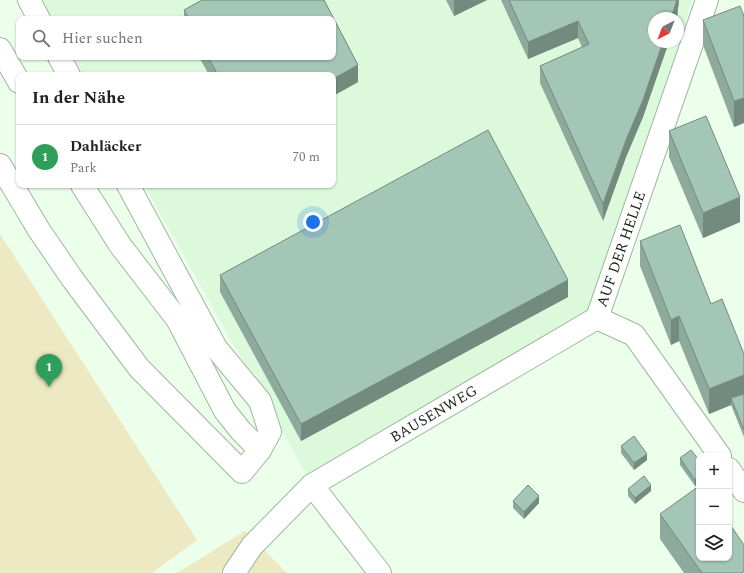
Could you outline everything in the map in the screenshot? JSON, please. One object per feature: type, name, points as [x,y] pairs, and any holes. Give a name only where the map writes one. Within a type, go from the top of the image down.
[{"type":"street","points":[[29,0],[37,16]]},
{"type":"street","name":"AUF DER HELLE","points":[[707,0],[597,318],[634,335],[718,453]]},
{"type":"street","points":[[0,49],[16,77]]},
{"type":"street","points":[[61,60],[67,72]]},
{"type":"street","points":[[0,165],[39,230],[138,368],[242,472],[260,450],[270,432],[260,400],[216,348],[130,188]]},
{"type":"street","points":[[84,188],[120,245],[177,319],[225,411],[241,431],[260,450]]},
{"type":"street","name":"BAUSENWEG","points":[[234,573],[252,546],[312,485],[597,318]]},
{"type":"street","points":[[732,473],[744,490]]},
{"type":"street","points":[[312,485],[380,573]]},
{"type":"shaded area","points":[[40,0],[692,0],[684,27],[684,12],[648,12],[648,48],[678,48],[597,318],[312,485],[146,188],[336,188],[336,72],[80,72],[74,60],[336,60],[336,16],[49,16]]},
{"type":"shaded area","points":[[0,234],[197,540],[152,573],[0,573]]},
{"type":"shaded area","points":[[245,531],[287,573],[177,573]]},
{"type":"building","points":[[202,0],[324,0],[332,16],[187,16],[184,10]]},
{"type":"building","points":[[509,0],[677,0],[673,12],[648,12],[648,48],[661,48],[643,100],[626,140],[603,204],[540,66],[589,44],[578,21],[528,42]]},
{"type":"building","points":[[740,6],[744,16],[744,98],[734,101],[703,20]]},
{"type":"building","points":[[336,23],[358,65],[336,77],[336,72],[216,72],[210,60],[336,60]]},
{"type":"building","points":[[706,116],[740,197],[703,213],[669,131]]},
{"type":"building","points":[[488,130],[568,280],[301,424],[220,275]]},
{"type":"building","points":[[680,225],[711,304],[722,299],[744,354],[744,375],[709,389],[679,316],[671,320],[640,241]]},
{"type":"building","points":[[744,394],[744,430],[731,398]]},
{"type":"building","points":[[634,436],[647,454],[634,463],[621,446]]},
{"type":"building","points":[[691,450],[696,456],[695,480],[680,458]]},
{"type":"building","points":[[644,476],[651,485],[635,498],[628,489]]},
{"type":"building","points":[[528,485],[539,496],[524,512],[513,501]]},
{"type":"building","points":[[696,488],[696,561],[732,561],[732,527],[744,545],[744,571],[741,573],[702,573],[660,514]]},
{"type":"place","name":"Dahläcker","points":[[49,387]]}]
